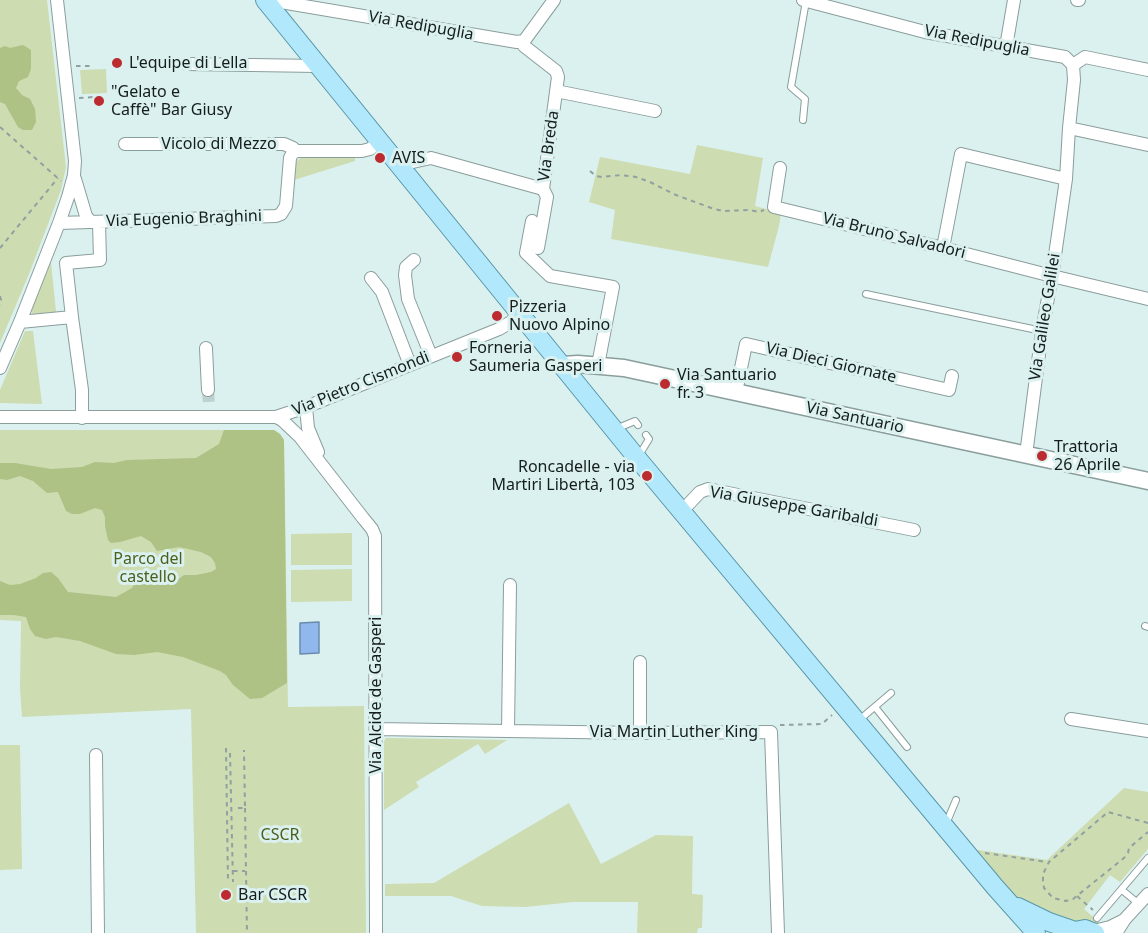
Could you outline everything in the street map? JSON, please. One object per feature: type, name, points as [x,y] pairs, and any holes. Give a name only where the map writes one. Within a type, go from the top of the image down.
[{"type":"main road","points":[[267,0],[318,66],[637,458],[1036,933]]},
{"type":"main road","points":[[1001,894],[1029,913],[1049,922],[1087,927]]},
{"type":"street","points":[[0,368],[58,223],[74,175],[75,161],[57,0]]},
{"type":"street","name":"Via Redipuglia","points":[[267,0],[517,42],[524,41]]},
{"type":"street","points":[[524,41],[554,0]]},
{"type":"street","name":"Via Redipuglia","points":[[804,0],[926,32],[1065,57],[1073,65]]},
{"type":"street","points":[[1006,47],[1014,0]]},
{"type":"street","name":"Via Breda","points":[[399,165],[431,158],[543,189],[558,77],[556,71],[525,46],[524,41]]},
{"type":"street","points":[[1073,65],[1085,57],[1148,70]]},
{"type":"street","points":[[186,64],[318,66]]},
{"type":"street","name":"Via Galileo Galilei","points":[[1026,454],[1042,331],[1066,179],[1074,80],[1073,65]]},
{"type":"street","points":[[556,92],[655,111]]},
{"type":"street","points":[[1069,128],[1148,145]]},
{"type":"street","name":"Vicolo di Mezzo","points":[[124,144],[285,144],[296,151],[362,151],[370,149],[380,141]]},
{"type":"street","name":"Via Eugenio Braghini","points":[[58,223],[276,216],[281,214],[286,206],[290,158],[296,151]]},
{"type":"street","points":[[943,248],[961,154],[1066,179]]},
{"type":"street","points":[[774,207],[780,168]]},
{"type":"street","name":"Via Eugenio Braghini","points":[[74,175],[86,216],[95,222]]},
{"type":"street","points":[[538,248],[547,197],[543,189]]},
{"type":"street","name":"Via Bruno Salvadori","points":[[774,207],[1148,298]]},
{"type":"street","points":[[532,221],[526,254],[550,276],[613,287],[598,365]]},
{"type":"street","points":[[82,418],[82,390],[66,263],[100,260],[95,222]]},
{"type":"street","points":[[414,260],[406,267],[408,299],[431,357]]},
{"type":"street","points":[[371,278],[382,292],[410,365]]},
{"type":"street","name":"Via Pietro Cismondi","points":[[0,417],[82,418],[209,411],[276,417],[306,408],[499,329],[511,322],[517,310]]},
{"type":"street","points":[[20,322],[72,317]]},
{"type":"street","name":"Via Dieci Giornate","points":[[736,392],[746,344],[949,390],[952,376]]},
{"type":"street","points":[[206,348],[208,390]]},
{"type":"street","name":"Via Santuario","points":[[562,365],[624,368],[1148,481]]},
{"type":"street","name":"Via Alcide de Gasperi","points":[[306,408],[308,428],[328,472]]},
{"type":"street","points":[[289,414],[299,416],[308,428]]},
{"type":"street","name":"Via Alcide de Gasperi","points":[[276,417],[300,436],[372,529],[375,536],[376,933]]},
{"type":"street","name":"Via Giuseppe Garibaldi","points":[[682,511],[700,492],[708,489],[914,530]]},
{"type":"street","points":[[508,730],[510,585]]},
{"type":"street","points":[[640,662],[640,733]]},
{"type":"street","points":[[1071,719],[1148,731]]},
{"type":"street","name":"Via Martin Luther King","points":[[376,729],[640,733],[771,732],[778,933]]},
{"type":"street","points":[[96,755],[98,933]]},
{"type":"street","points":[[1001,894],[1027,933]]},
{"type":"street","points":[[1116,933],[1125,919],[1148,894]]},
{"type":"street","points":[[1087,927],[1098,930],[1125,919]]},
{"type":"lane","points":[[803,120],[805,99],[791,87],[804,0]]},
{"type":"lane","points":[[866,294],[1042,331]]},
{"type":"lane","points":[[614,430],[635,421],[638,425]]},
{"type":"lane","points":[[637,458],[649,439],[646,435]]},
{"type":"lane","points":[[857,722],[891,693]]},
{"type":"lane","points":[[874,707],[907,747]]},
{"type":"lane","points":[[945,827],[956,800]]},
{"type":"lane","points":[[1087,927],[1148,858]]},
{"type":"lane","points":[[1122,890],[1139,904]]},
{"type":"path","points":[[64,66],[94,66]]},
{"type":"path","points":[[68,98],[94,98]]},
{"type":"path","points":[[0,127],[70,189]]},
{"type":"path","points":[[590,171],[602,177],[621,175],[636,177],[676,195],[723,211],[759,212],[774,207]]},
{"type":"path","points":[[0,248],[58,178]]},
{"type":"path","points":[[0,296],[0,305]]},
{"type":"path","points":[[771,732],[777,725],[822,724],[835,713]]},
{"type":"path","points":[[226,748],[228,883]]},
{"type":"path","points":[[244,750],[247,933]]},
{"type":"path","points":[[231,753],[233,882]]},
{"type":"path","points":[[238,808],[245,808]]},
{"type":"path","points":[[1148,823],[1108,812],[1049,862],[1042,881],[1048,893],[1066,901],[1077,896],[1124,858],[1129,848],[1148,832]]},
{"type":"path","points":[[964,850],[971,844],[977,852],[1049,862]]},
{"type":"path","points":[[232,871],[246,871]]},
{"type":"path","points":[[1077,896],[1087,927]]},
{"type":"green space","points":[[0,0],[47,0],[66,167],[61,190],[0,343]]},
{"type":"green space","points":[[23,45],[31,50],[31,69],[28,77],[19,81],[16,88],[30,99],[35,109],[36,122],[32,130],[23,130],[18,127],[5,104],[0,102],[0,48]]},
{"type":"green space","points":[[106,69],[107,93],[82,94],[80,70]]},
{"type":"green space","points":[[697,145],[763,158],[755,206],[781,213],[768,267],[611,239],[615,210],[589,202],[600,157],[690,174]]},
{"type":"green space","points":[[304,155],[355,156],[355,161],[294,180],[296,162]]},
{"type":"green space","points":[[51,262],[56,312],[33,314],[31,311]]},
{"type":"green space","points":[[25,331],[33,331],[42,404],[0,403],[0,390]]},
{"type":"green space","name":"Parco del castello","points":[[0,430],[274,430],[280,434],[284,440],[288,707],[364,706],[366,933],[196,933],[191,709],[22,717],[21,621],[0,620]]},
{"type":"green space","points":[[224,430],[274,430],[284,440],[287,683],[262,698],[250,699],[220,671],[183,657],[157,652],[134,655],[116,654],[80,641],[56,637],[46,639],[35,636],[26,617],[0,615],[0,581],[10,585],[20,584],[43,573],[51,572],[68,592],[116,597],[132,588],[140,576],[149,574],[161,583],[176,581],[184,575],[196,575],[216,569],[211,557],[201,552],[179,547],[157,551],[151,542],[141,536],[111,543],[108,540],[102,510],[95,508],[80,514],[72,514],[66,511],[58,492],[47,493],[33,481],[20,476],[7,480],[0,479],[0,463],[51,469],[82,467],[95,462],[196,458],[219,444]]},
{"type":"green space","points":[[352,533],[352,565],[291,565],[291,534]]},
{"type":"green space","points":[[352,569],[352,601],[291,602],[291,570]]},
{"type":"green space","points":[[386,738],[507,740],[485,754],[478,744],[416,782],[419,787],[384,810],[384,741]]},
{"type":"green space","points":[[0,745],[20,745],[22,869],[0,870]]},
{"type":"green space","points":[[1124,788],[1148,792],[1148,849],[1120,882],[1110,875],[1084,909],[1101,924],[1068,922],[1015,897],[977,854],[978,850],[1047,860]]},
{"type":"green space","points":[[569,803],[601,864],[656,835],[693,836],[692,894],[703,895],[702,928],[698,928],[697,933],[637,933],[638,902],[573,902],[525,907],[482,906],[451,896],[385,896],[385,884],[434,883]]},
{"type":"water","points":[[319,622],[319,653],[300,654],[300,623]]},
{"type":"tunnel","points":[[208,390],[209,405]]},
{"type":"place","name":"L'equipe di Lella","points":[[117,63]]},
{"type":"place","name":"\"Gelato e Caffè\" Bar Giusy","points":[[99,101]]},
{"type":"place","name":"AVIS","points":[[380,158]]},
{"type":"place","name":"Pizzeria Nuovo Alpino","points":[[497,316]]},
{"type":"place","name":"Forneria Saumeria Gasperi","points":[[457,357]]},
{"type":"place","name":"Via Santuario fr. 3","points":[[665,384]]},
{"type":"place","name":"Trattoria 26 Aprile","points":[[1042,456]]},
{"type":"place","name":"Roncadelle - via Martiri Libertà, 103","points":[[647,476]]},
{"type":"place","name":"Bar CSCR","points":[[226,895]]},
{"type":"park label","name":"CSCR","points":[[280,835]]}]
